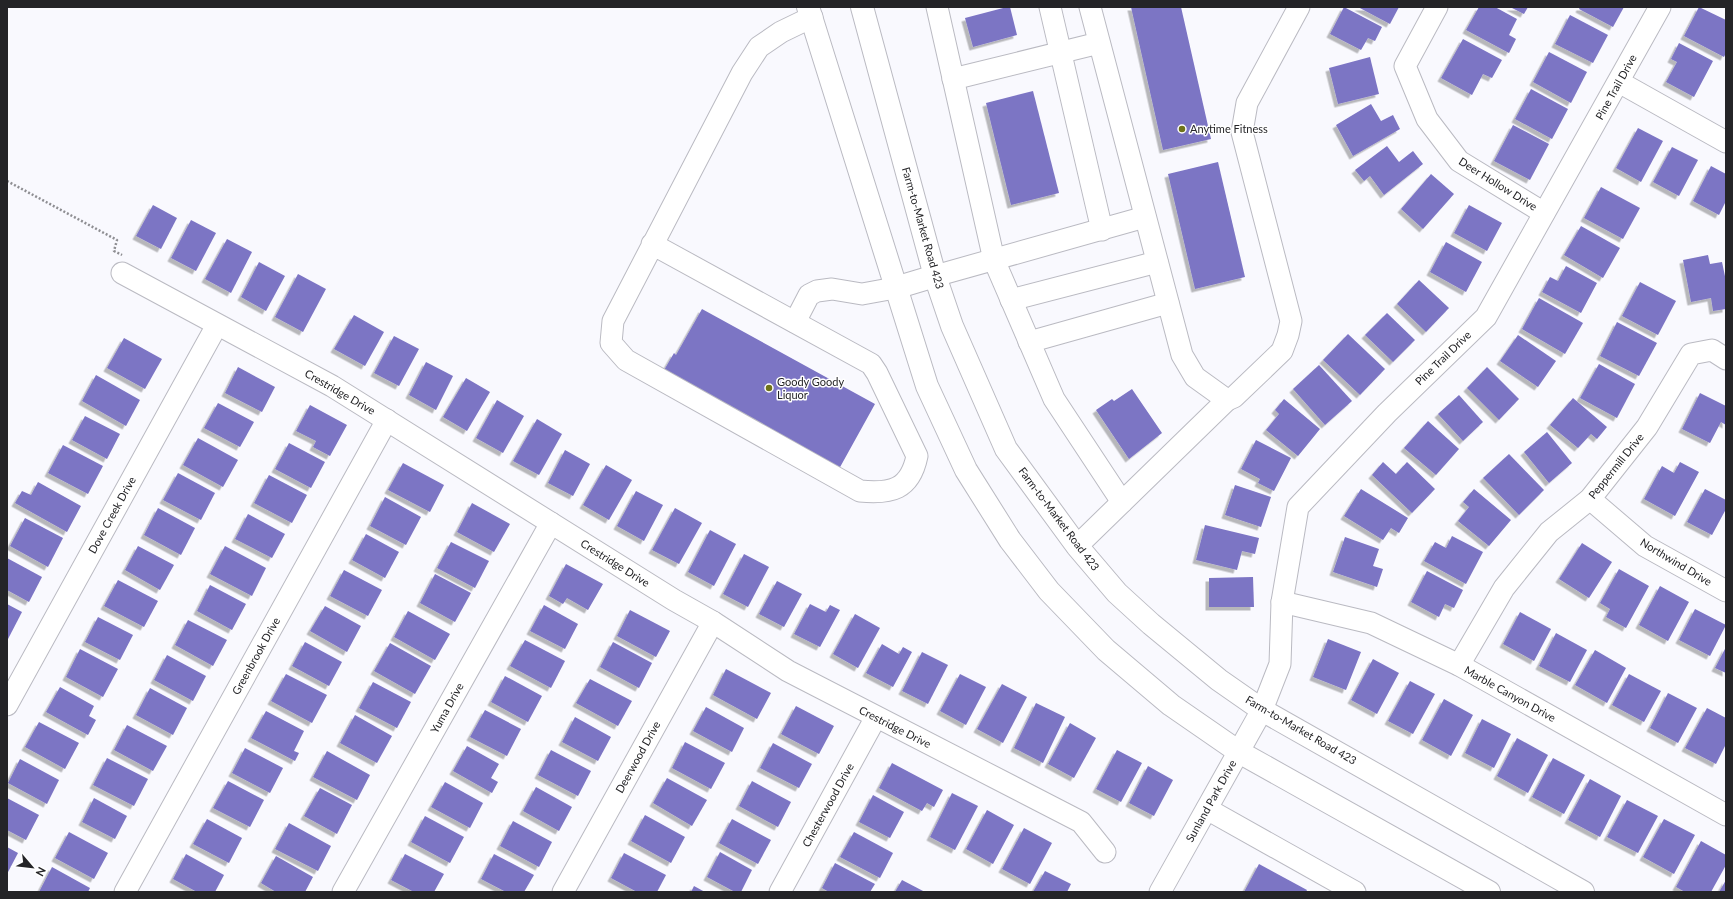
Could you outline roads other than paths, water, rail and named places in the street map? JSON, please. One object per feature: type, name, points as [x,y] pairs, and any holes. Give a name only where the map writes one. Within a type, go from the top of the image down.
[{"type":"main road","name":"Farm-to-Market Road 423","points":[[862,7],[935,276],[952,326],[1006,449],[1077,546],[1117,593],[1219,680],[1262,710],[1583,892]]},
{"type":"main road","points":[[810,12],[895,288],[927,386],[966,470],[1010,540],[1049,591],[1106,650],[1170,705],[1239,752],[1490,892]]},
{"type":"main road","points":[[895,288],[935,276]]},
{"type":"street","points":[[937,7],[994,260],[1054,399],[1122,502]]},
{"type":"street","points":[[1050,7],[1102,230]]},
{"type":"street","points":[[1090,7],[1182,355],[1195,377],[1227,400]]},
{"type":"street","points":[[1077,546],[1227,400],[1234,397],[1282,351],[1291,321],[1242,132],[1247,103],[1299,7]]},
{"type":"street","name":"Deer Hollow Drive","points":[[1437,7],[1405,66],[1427,119],[1459,161],[1544,213]]},
{"type":"street","name":"Pine Trail Drive","points":[[1262,710],[1280,664],[1282,602],[1298,507],[1387,413],[1486,317],[1660,7]]},
{"type":"street","points":[[652,244],[871,364],[877,372],[917,456],[915,468],[908,481],[898,488],[880,493],[860,491],[626,360],[611,342],[613,322],[652,244],[742,73],[759,47],[810,12]]},
{"type":"street","points":[[953,79],[1099,43]]},
{"type":"street","points":[[1619,82],[1726,142]]},
{"type":"street","points":[[935,276],[1145,217]]},
{"type":"street","points":[[1011,300],[1157,262]]},
{"type":"street","name":"Crestridge Drive","points":[[122,273],[332,386],[674,600],[713,622],[788,671],[1081,822],[1105,852]]},
{"type":"street","points":[[795,322],[810,295],[817,290],[832,289],[862,294],[895,288]]},
{"type":"street","points":[[1029,342],[1168,303]]},
{"type":"street","name":"Dove Creek Drive","points":[[7,705],[217,325]]},
{"type":"street","name":"Peppermill Drive","points":[[1459,665],[1504,588],[1549,532],[1590,499],[1647,427],[1691,354],[1712,350],[1726,358]]},
{"type":"street","name":"Greenbrook Drive","points":[[125,892],[387,420]]},
{"type":"street","name":"Northwind Drive","points":[[1590,499],[1645,546],[1726,591]]},
{"type":"street","name":"Yuma Drive","points":[[343,892],[551,523]]},
{"type":"street","name":"Marble Canyon Drive","points":[[1282,602],[1371,623],[1459,665],[1726,815]]},
{"type":"street","name":"Deerwood Drive","points":[[563,892],[713,622]]},
{"type":"street","name":"Sunland Park Drive","points":[[1160,892],[1262,710]]},
{"type":"street","name":"Chesterwood Drive","points":[[780,892],[876,717]]},
{"type":"street","points":[[1207,809],[1355,892]]},
{"type":"place","name":"Anytime Fitness","points":[[1182,129]]},
{"type":"place","name":"Goody Goody Liquor","points":[[769,388]]}]
